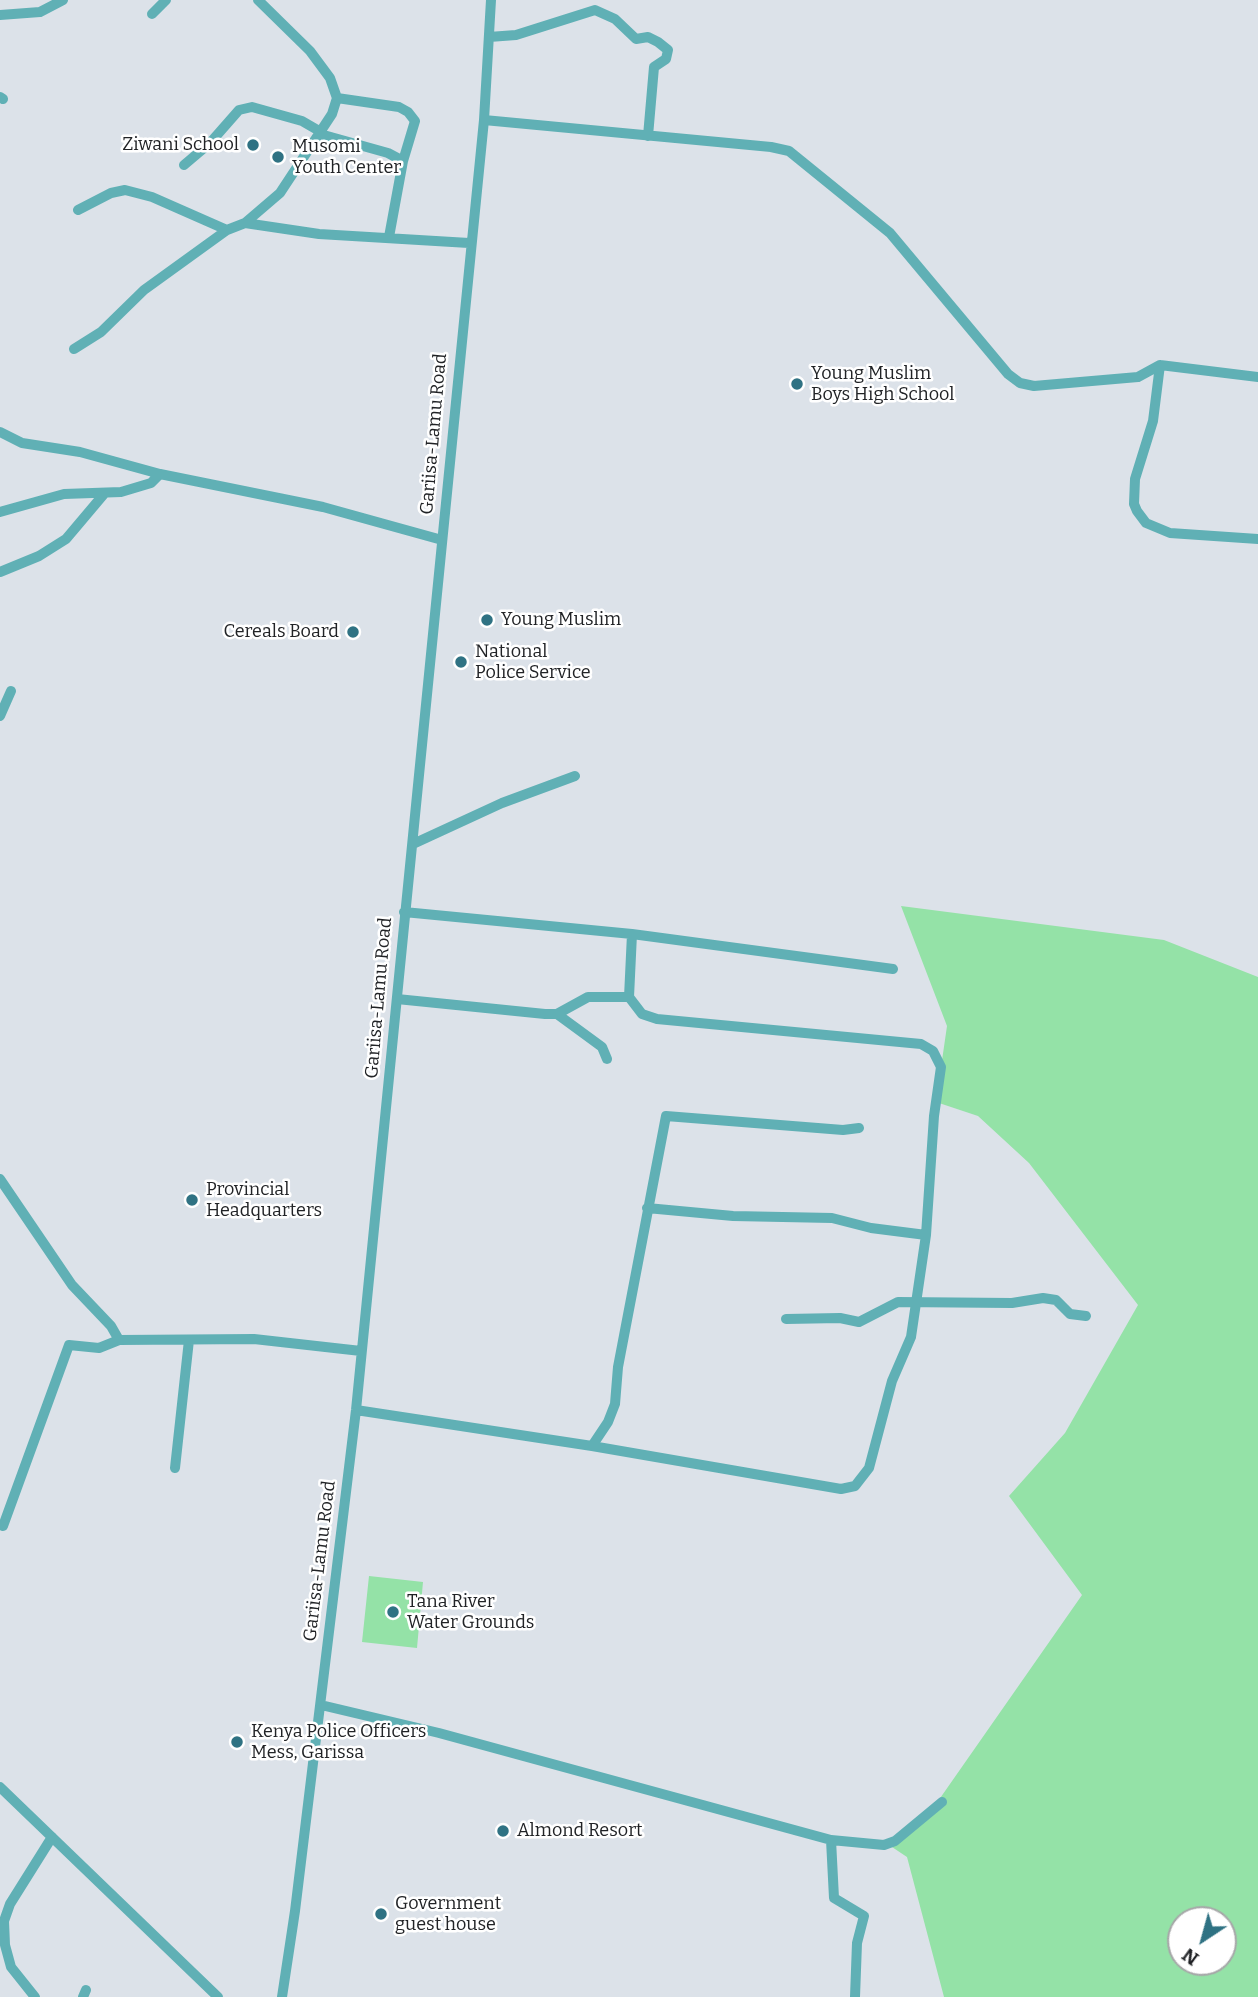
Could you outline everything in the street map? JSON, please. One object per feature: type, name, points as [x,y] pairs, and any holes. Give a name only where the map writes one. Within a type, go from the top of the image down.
[{"type":"street","points":[[0,15],[40,12],[63,0]]},
{"type":"street","points":[[152,14],[166,0]]},
{"type":"street","points":[[74,349],[101,332],[144,290],[227,230],[245,223],[280,193],[320,133],[337,98],[330,78],[310,51],[258,0]]},
{"type":"street","name":"Gariisa-Lamu Road","points":[[282,1997],[321,1705],[356,1410],[404,912],[413,844],[469,243],[484,120],[491,0]]},
{"type":"street","points":[[489,37],[516,35],[595,10],[614,19],[636,39],[648,37],[658,42],[668,50],[665,60],[654,67],[648,136]]},
{"type":"street","points":[[337,98],[399,107],[415,121],[403,162],[389,237]]},
{"type":"street","points":[[184,164],[210,144],[239,110],[252,107],[302,121],[320,133],[388,153],[403,162]]},
{"type":"street","points":[[484,120],[778,147],[794,154],[890,233],[1008,374],[1020,383],[1034,386],[1138,377],[1160,365],[1258,377]]},
{"type":"street","points":[[78,210],[111,192],[125,190],[152,197],[227,230]]},
{"type":"street","points":[[245,223],[319,233],[469,243]]},
{"type":"street","points":[[1160,365],[1153,421],[1135,479],[1134,504],[1137,511],[1146,523],[1170,533],[1258,539]]},
{"type":"street","points":[[0,432],[22,443],[93,455],[159,474],[323,507],[442,540]]},
{"type":"street","points":[[0,512],[64,494],[104,494],[150,483],[159,474]]},
{"type":"street","points":[[0,572],[39,556],[66,539],[104,494]]},
{"type":"street","points":[[0,716],[11,691]]},
{"type":"street","points":[[413,844],[502,803],[575,776]]},
{"type":"street","points":[[404,912],[632,934],[894,969]]},
{"type":"street","points":[[356,1410],[592,1446],[841,1489],[855,1486],[869,1468],[892,1381],[911,1337],[926,1235],[934,1116],[941,1067],[933,1051],[921,1044],[674,1023],[642,1014],[629,997],[632,934]]},
{"type":"street","points":[[557,1014],[588,998],[629,997]]},
{"type":"street","points":[[397,999],[557,1014],[602,1047],[607,1059]]},
{"type":"street","points":[[592,1446],[608,1422],[615,1404],[618,1367],[666,1116],[842,1130],[859,1128]]},
{"type":"street","points":[[0,1179],[72,1285],[111,1326],[119,1340]]},
{"type":"street","points":[[647,1208],[733,1216],[832,1218],[871,1228],[926,1235]]},
{"type":"street","points":[[786,1319],[840,1318],[859,1322],[898,1302],[916,1300],[1012,1303],[1043,1298],[1056,1300],[1070,1314],[1086,1316]]},
{"type":"street","points":[[3,1526],[69,1345],[99,1348],[119,1340],[254,1339],[362,1351]]},
{"type":"street","points":[[174,1468],[190,1340]]},
{"type":"street","points":[[321,1705],[439,1733],[831,1840],[884,1845],[895,1842],[942,1802]]},
{"type":"street","points":[[0,1787],[218,1997]]},
{"type":"street","points":[[35,1997],[11,1967],[5,1945],[4,1922],[10,1903],[52,1838]]},
{"type":"street","points":[[831,1840],[834,1898],[864,1916],[857,1943],[855,1997]]},
{"type":"green space","points":[[901,906],[1164,940],[1258,977],[1258,1997],[944,1997],[907,1857],[889,1845],[936,1804],[1082,1595],[1009,1496],[1065,1433],[1138,1305],[1029,1163],[978,1116],[936,1102],[947,1026]]},
{"type":"green space","name":"Tana River Water Grounds","points":[[369,1576],[423,1582],[417,1648],[362,1642]]},
{"type":"place","name":"Ziwani School","points":[[253,145]]},
{"type":"place","name":"Musomi Youth Center","points":[[278,157]]},
{"type":"place","name":"Young Muslim Boys High School","points":[[797,384]]},
{"type":"place","name":"Young Muslim","points":[[487,620]]},
{"type":"place","name":"Cereals Board","points":[[353,632]]},
{"type":"place","name":"National Police Service","points":[[461,662]]},
{"type":"place","name":"Provincial Headquarters","points":[[192,1200]]},
{"type":"place","name":"Tana River Water Grounds","points":[[393,1612]]},
{"type":"place","name":"Kenya Police Officers Mess, Garissa","points":[[237,1742]]},
{"type":"place","name":"Almond Resort","points":[[503,1831]]},
{"type":"place","name":"Government guest house","points":[[381,1914]]}]
